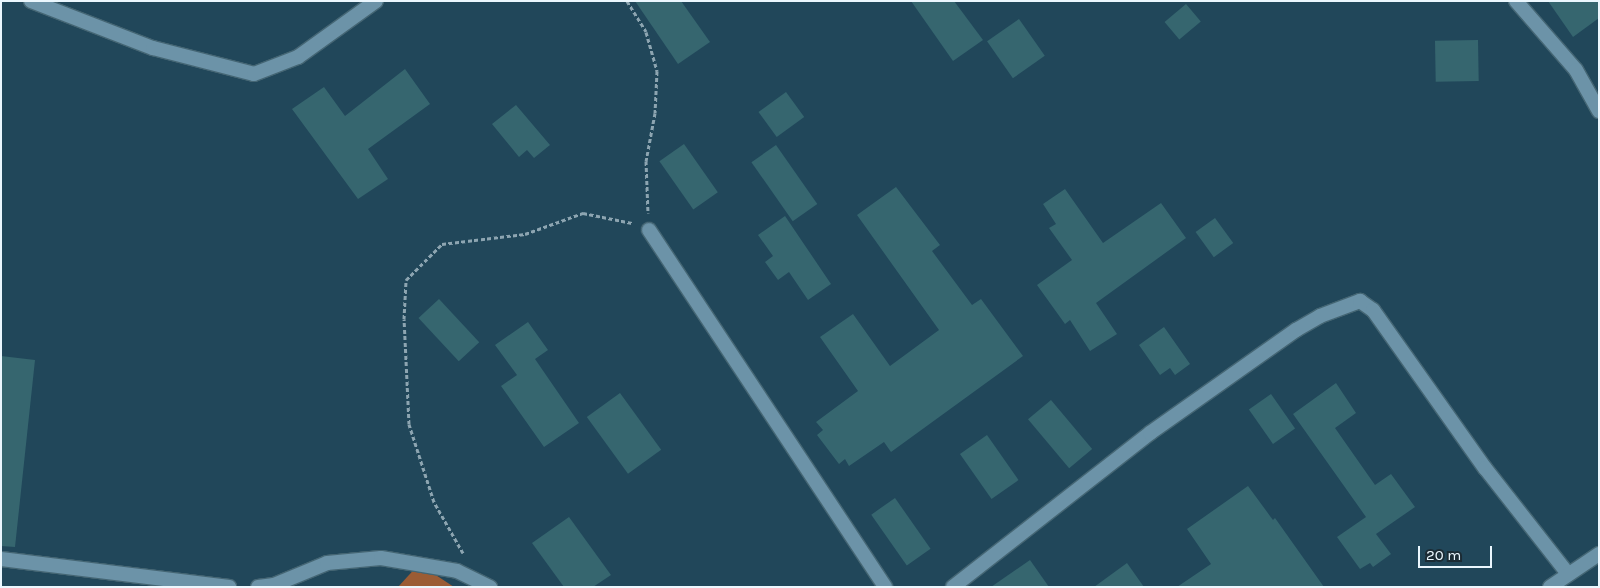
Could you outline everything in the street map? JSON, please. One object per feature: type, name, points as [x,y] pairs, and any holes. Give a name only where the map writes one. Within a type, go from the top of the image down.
[{"type":"street","points":[[31,1],[153,48],[254,74],[298,57],[376,1]]},
{"type":"street","points":[[1516,1],[1576,70],[1599,111]]},
{"type":"street","points":[[649,230],[885,587]]},
{"type":"street","points":[[952,587],[1150,433],[1296,330],[1320,316],[1360,301],[1373,310],[1485,468],[1568,574]]},
{"type":"street","points":[[1550,587],[1599,554]]},
{"type":"street","points":[[258,587],[274,585],[327,564],[381,558],[457,571],[485,584]]},
{"type":"street","points":[[1,559],[229,587]]},
{"type":"path","points":[[485,584],[434,502],[409,424],[404,319],[406,280],[442,244],[525,234],[583,213],[625,220],[649,230],[646,161],[655,113],[657,71],[646,32],[627,1]]},
{"type":"shaded area","points":[[419,564],[454,587],[398,587]]},
{"type":"building","points":[[635,1],[681,1],[710,42],[678,64]]},
{"type":"building","points":[[911,1],[954,1],[983,40],[953,61]]},
{"type":"building","points":[[1548,1],[1599,1],[1599,18],[1573,37]]},
{"type":"building","points":[[1186,4],[1201,22],[1179,40],[1165,22]]},
{"type":"building","points":[[1019,19],[1045,56],[1013,78],[987,41]]},
{"type":"building","points":[[1478,40],[1479,81],[1436,82],[1435,41]]},
{"type":"building","points":[[405,69],[430,104],[368,149],[388,179],[358,199],[292,109],[324,87],[345,116]]},
{"type":"building","points":[[786,92],[804,117],[777,137],[758,112]]},
{"type":"building","points":[[516,105],[550,145],[534,158],[527,150],[519,157],[492,124]]},
{"type":"building","points":[[684,144],[718,192],[693,210],[659,161]]},
{"type":"building","points":[[776,145],[817,204],[793,221],[751,162]]},
{"type":"building","points":[[896,187],[940,245],[932,251],[972,305],[981,299],[1023,356],[891,452],[884,442],[849,466],[845,459],[839,464],[817,435],[823,430],[816,422],[858,391],[820,337],[853,314],[890,366],[939,330],[857,215]]},
{"type":"building","points":[[1065,189],[1103,243],[1161,203],[1186,238],[1096,303],[1117,334],[1090,351],[1070,320],[1065,324],[1037,285],[1072,260],[1049,228],[1056,224],[1043,204]]},
{"type":"building","points":[[785,216],[831,284],[808,300],[789,272],[778,280],[765,262],[773,256],[758,235]]},
{"type":"building","points":[[1215,218],[1233,243],[1214,257],[1196,232]]},
{"type":"building","points":[[439,299],[479,342],[459,361],[419,318]]},
{"type":"building","points":[[528,322],[548,350],[535,359],[579,423],[544,447],[501,386],[517,375],[495,345]]},
{"type":"building","points":[[1164,327],[1190,364],[1175,375],[1170,368],[1160,375],[1139,345]]},
{"type":"building","points":[[1,356],[35,360],[15,547],[1,546]]},
{"type":"building","points":[[1336,383],[1356,413],[1335,428],[1375,485],[1391,474],[1415,507],[1376,534],[1391,554],[1373,567],[1370,563],[1360,569],[1337,537],[1366,517],[1293,414]]},
{"type":"building","points":[[620,393],[661,450],[628,474],[587,417]]},
{"type":"building","points":[[1271,394],[1295,428],[1273,444],[1249,409]]},
{"type":"building","points":[[1051,400],[1092,449],[1069,468],[1028,419]]},
{"type":"building","points":[[987,435],[1019,480],[992,499],[960,454]]},
{"type":"building","points":[[1248,486],[1273,520],[1275,518],[1324,587],[1177,587],[1211,564],[1187,529]]},
{"type":"building","points":[[895,498],[931,549],[907,565],[871,515]]},
{"type":"building","points":[[569,517],[611,575],[593,587],[564,587],[532,543]]},
{"type":"building","points":[[1030,560],[1049,587],[991,587]]},
{"type":"building","points":[[1127,563],[1144,587],[1094,587]]}]
